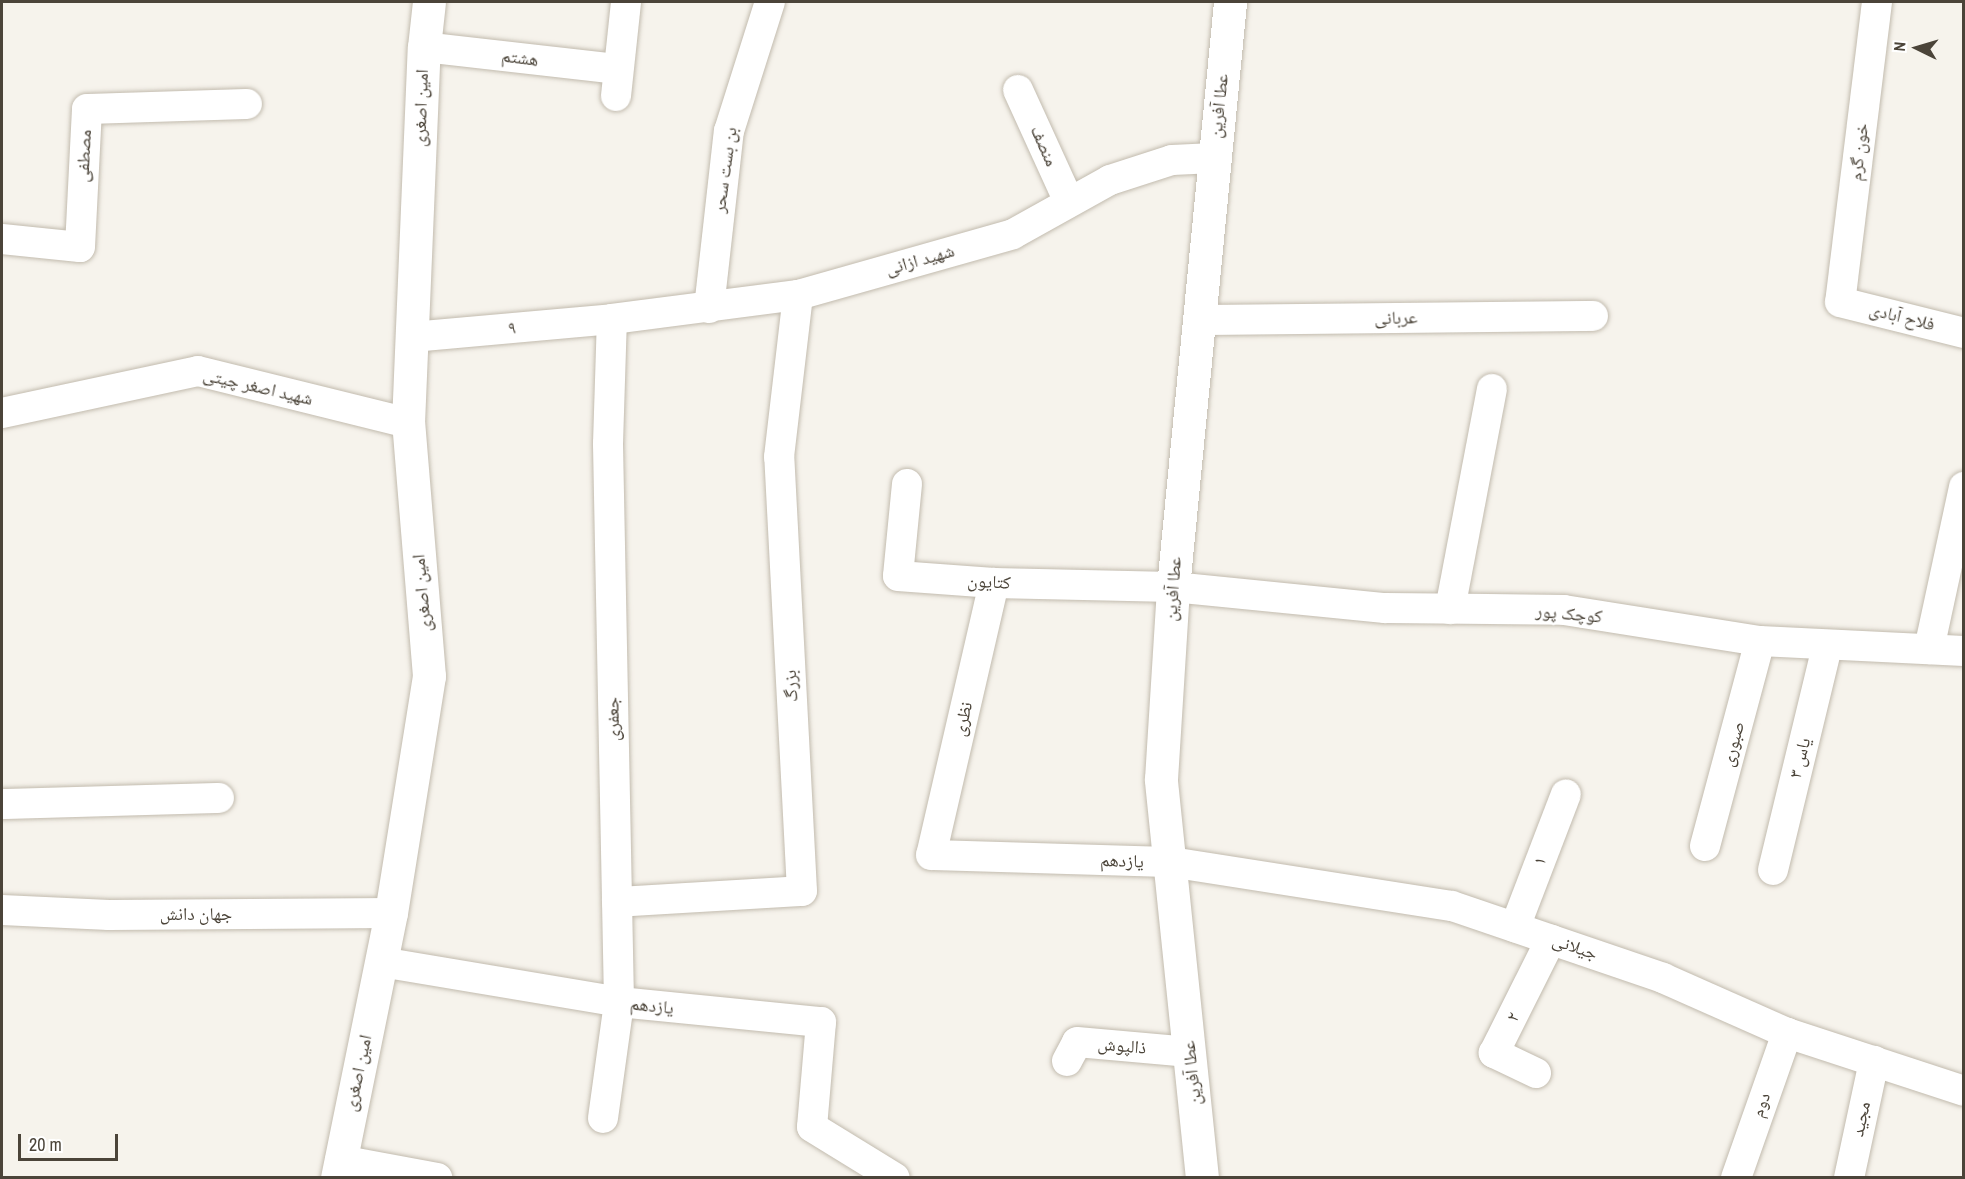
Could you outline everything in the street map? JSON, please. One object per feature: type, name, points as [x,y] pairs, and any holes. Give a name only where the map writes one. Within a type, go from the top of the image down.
[{"type":"street","name":"امین اصغری","points":[[339,1169],[391,913],[429,676],[408,423],[424,47],[429,2]]},
{"type":"street","name":"هشتم","points":[[424,47],[617,83],[626,2]]},
{"type":"street","name":"بن بست سحر","points":[[709,308],[729,130],[770,2]]},
{"type":"street","name":"عطا آفرین","points":[[1202,1178],[1161,779],[1173,587],[1230,2]]},
{"type":"street","name":"خون گرم","points":[[1840,302],[1877,2]]},
{"type":"street","name":"منصف","points":[[1018,90],[1070,202]]},
{"type":"street","name":"مصطفی","points":[[2,239],[80,247],[87,109],[247,104]]},
{"type":"street","name":"شهید ازانی","points":[[612,319],[798,295],[1013,234],[1110,180],[1172,160],[1214,158]]},
{"type":"street","name":"بزرگ","points":[[616,902],[802,891],[779,458],[798,295]]},
{"type":"street","name":"فلاح آبادی","points":[[1840,302],[1964,333]]},
{"type":"street","name":"عربانی","points":[[1198,320],[1593,316]]},
{"type":"street","name":"۹","points":[[412,337],[612,319]]},
{"type":"street","name":"جعفری","points":[[603,1118],[619,1002],[608,444],[612,319]]},
{"type":"street","name":"شهید اصغر چیتی","points":[[2,414],[198,371],[408,423]]},
{"type":"street","points":[[1450,609],[1492,389]]},
{"type":"street","name":"کتایون","points":[[907,484],[898,576],[994,583],[1173,587]]},
{"type":"street","points":[[1929,649],[1964,487]]},
{"type":"street","name":"نظری","points":[[931,855],[994,583]]},
{"type":"street","name":"کوچک پور","points":[[1173,587],[1384,608],[1564,610],[1760,641],[1964,651]]},
{"type":"street","name":"صبوری","points":[[1705,846],[1760,641]]},
{"type":"street","name":"یاس ۳","points":[[1773,870],[1827,646]]},
{"type":"street","name":"۱","points":[[1515,927],[1566,794]]},
{"type":"street","points":[[2,804],[219,798]]},
{"type":"street","name":"یازدهم","points":[[931,855],[1170,862]]},
{"type":"street","name":"جیلانی","points":[[1170,862],[1452,906],[1663,978],[1786,1032],[1964,1091]]},
{"type":"street","name":"جهان دانش","points":[[2,910],[109,915],[391,913]]},
{"type":"street","name":"۲","points":[[1536,1073],[1494,1053],[1551,939]]},
{"type":"street","name":"یازدهم","points":[[381,962],[619,1002],[821,1022],[812,1127],[895,1178]]},
{"type":"street","name":"دوم","points":[[1736,1178],[1786,1032]]},
{"type":"street","name":"ذالپوش","points":[[1066,1061],[1077,1042],[1190,1052]]},
{"type":"street","name":"مجید","points":[[1849,1178],[1874,1061]]},
{"type":"street","points":[[339,1169],[437,1178]]}]
